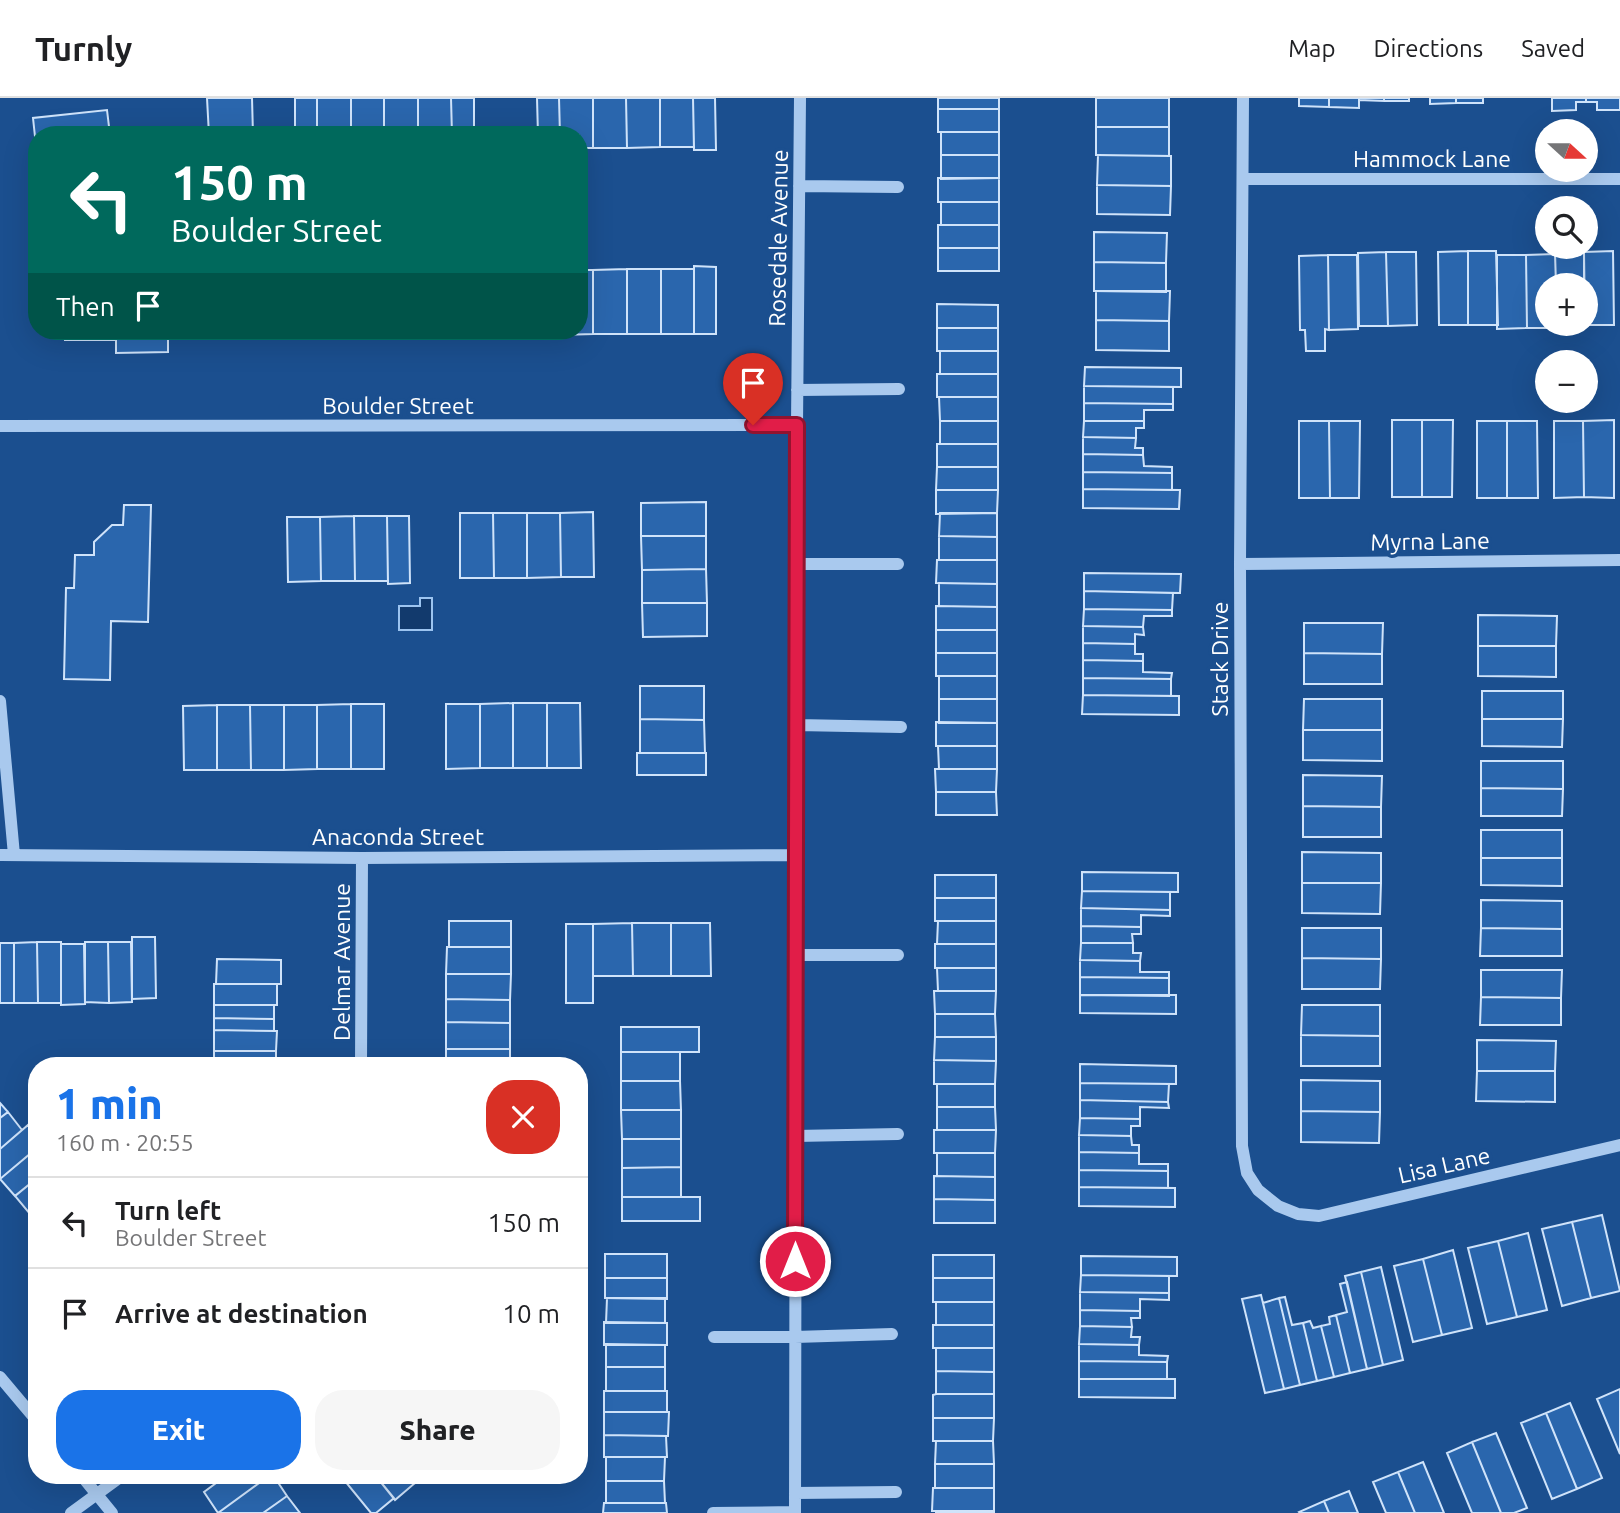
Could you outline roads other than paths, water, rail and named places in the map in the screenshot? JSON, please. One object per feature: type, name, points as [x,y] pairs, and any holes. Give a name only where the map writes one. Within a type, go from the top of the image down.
[{"type":"street","name":"Rosedale Avenue","points":[[794,1513],[800,98]]},
{"type":"street","name":"Stack Drive","points":[[1243,98],[1240,564],[1242,1146],[1247,1173],[1258,1191],[1278,1206]]},
{"type":"street","name":"Hammock Lane","points":[[1243,179],[1620,179]]},
{"type":"street","points":[[799,186],[898,187]]},
{"type":"street","points":[[797,390],[899,389]]},
{"type":"street","name":"Boulder Street","points":[[0,426],[797,425]]},
{"type":"street","name":"Myrna Lane","points":[[1240,564],[1620,560]]},
{"type":"street","points":[[797,564],[898,564]]},
{"type":"street","points":[[0,701],[14,855]]},
{"type":"street","points":[[797,725],[901,727]]},
{"type":"street","name":"Anaconda Street","points":[[0,855],[362,858],[797,855]]},
{"type":"street","name":"Delmar Avenue","points":[[361,1057],[362,858]]},
{"type":"street","points":[[796,956],[898,956]]},
{"type":"street","points":[[796,1136],[898,1134]]},
{"type":"street","name":"Lisa Lane","points":[[1278,1206],[1298,1214],[1320,1216],[1620,1144]]},
{"type":"street","points":[[713,1337],[892,1334]]},
{"type":"street","points":[[0,1377],[28,1411]]},
{"type":"street","points":[[88,1484],[112,1513]]},
{"type":"street","points":[[71,1513],[111,1484]]},
{"type":"street","points":[[795,1493],[896,1492]]},
{"type":"street","points":[[713,1513],[794,1513]]},
{"type":"water","points":[[420,598],[432,598],[432,630],[399,630],[399,606],[420,606]]}]
